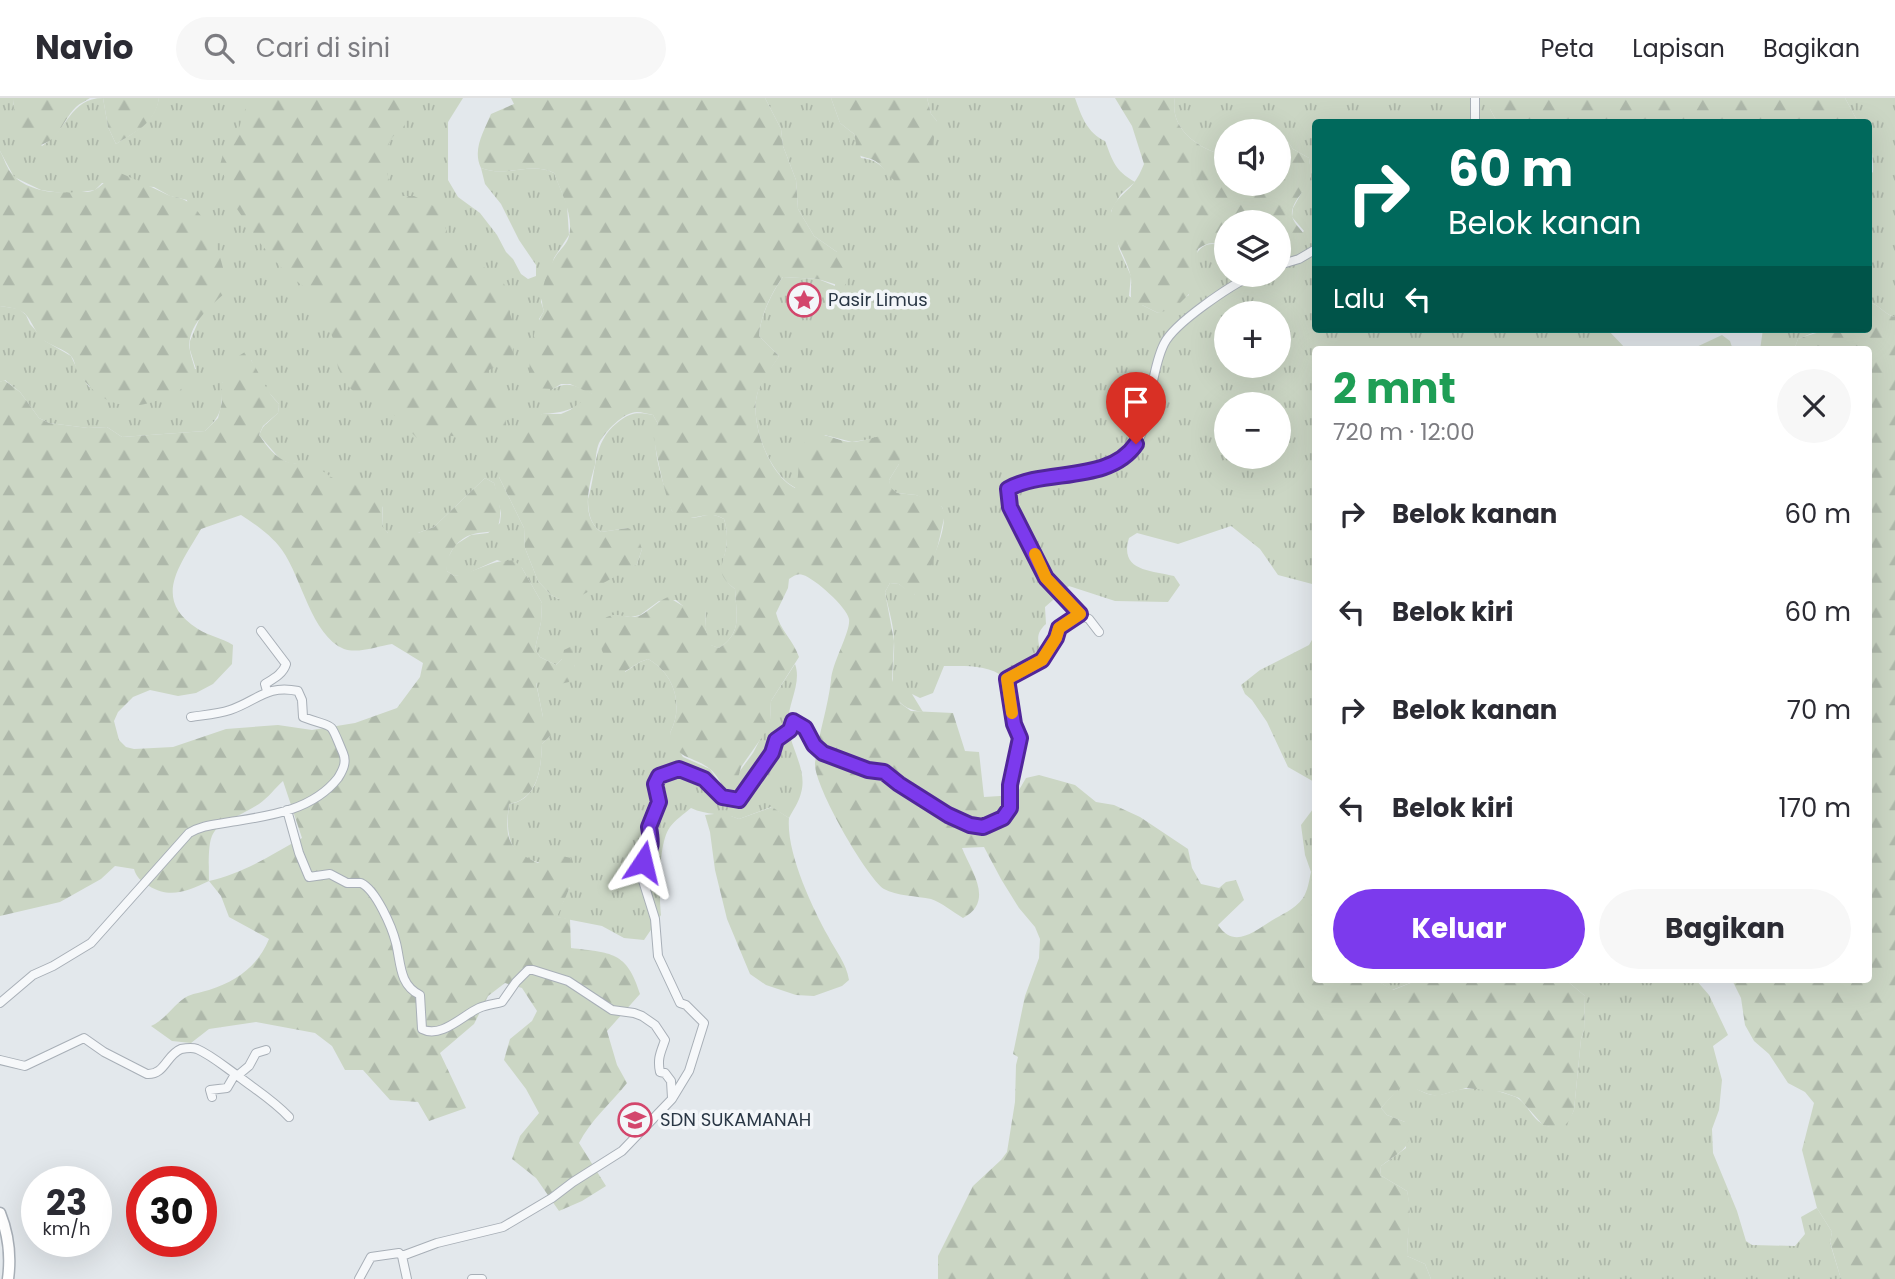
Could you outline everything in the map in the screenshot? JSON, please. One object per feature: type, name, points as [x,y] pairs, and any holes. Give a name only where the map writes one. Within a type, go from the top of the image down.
[{"type":"street","points":[[1475,98],[1475,119]]},
{"type":"street","points":[[1291,262],[1312,252]]},
{"type":"street","points":[[1099,632],[1046,578],[1010,507],[1008,489],[1031,481],[1097,469],[1131,451],[1146,418],[1165,342],[1178,327],[1230,287]]},
{"type":"street","points":[[402,1256],[437,1243],[480,1234],[516,1221],[622,1152],[672,1099],[689,1071],[704,1023],[686,1005],[680,1003],[658,956],[655,919],[640,871],[651,847],[649,827],[659,802],[655,784],[659,776],[679,769],[704,779],[722,797],[739,800],[772,753],[776,740],[790,730],[793,721],[805,728],[814,745],[823,753],[868,770],[884,772],[907,790],[960,821],[977,827],[997,822],[1010,808],[1010,785],[1020,742],[1014,724],[1007,679],[1042,660],[1059,628],[1080,614]]},
{"type":"street","points":[[261,631],[286,664],[276,677],[264,684],[267,691]]},
{"type":"street","points":[[0,1003],[33,975],[91,943],[189,833],[210,823],[259,817],[287,810],[315,799],[340,775],[345,757],[334,728],[303,717],[302,700],[298,691],[285,688],[267,691],[230,710],[191,717]]},
{"type":"street","points":[[287,810],[309,877],[330,874],[347,883],[366,885],[372,893],[396,945],[402,976],[414,992],[421,995],[422,1029],[433,1032],[481,1007],[502,1002],[520,977],[528,970],[533,970],[568,981],[612,1010],[635,1013],[654,1025],[665,1040],[659,1051],[658,1064],[660,1072],[665,1073],[671,1081],[672,1099]]},
{"type":"street","points":[[0,1060],[25,1066],[84,1038],[104,1052],[148,1074],[157,1073],[174,1053],[188,1048],[198,1049],[269,1098],[289,1117]]},
{"type":"street","points":[[212,1097],[210,1090],[227,1088],[234,1076],[250,1066],[256,1053],[266,1051]]},
{"type":"street","points":[[0,1213],[5,1226],[10,1267],[8,1279]]},
{"type":"street","points":[[359,1279],[371,1257],[399,1253],[407,1279]]},
{"type":"street","points":[[472,1279],[482,1279]]},
{"type":"green space","points":[[0,98],[13,98],[13,104],[42,146],[58,132],[76,109],[92,99],[103,98],[108,127],[116,144],[149,120],[159,98],[463,98],[448,122],[448,180],[458,197],[480,213],[521,274],[528,279],[536,276],[536,265],[519,240],[501,204],[485,184],[481,168],[490,171],[536,169],[554,173],[567,205],[569,235],[554,258],[541,302],[544,311],[539,319],[553,389],[568,385],[593,394],[570,409],[542,414],[499,477],[524,528],[525,548],[538,581],[551,595],[559,599],[637,564],[642,549],[628,528],[601,532],[590,517],[588,499],[599,448],[609,431],[630,415],[653,415],[658,424],[655,444],[657,455],[672,511],[689,518],[710,515],[724,519],[727,541],[722,570],[725,579],[735,589],[737,615],[732,636],[719,648],[710,645],[705,628],[706,610],[683,606],[676,600],[659,601],[640,615],[613,615],[625,672],[648,659],[665,673],[671,682],[676,702],[670,733],[683,757],[710,769],[721,785],[737,775],[753,753],[770,720],[771,701],[795,664],[797,678],[788,723],[802,784],[799,800],[789,818],[771,807],[739,819],[691,808],[680,817],[670,827],[663,845],[661,915],[644,940],[624,938],[602,926],[556,917],[570,887],[569,867],[539,862],[519,853],[509,835],[509,804],[519,801],[532,790],[539,773],[542,744],[550,736],[536,682],[570,673],[575,665],[562,659],[556,665],[540,657],[535,649],[542,603],[522,568],[497,560],[464,575],[454,576],[447,571],[446,561],[455,545],[471,535],[488,533],[500,523],[501,513],[494,483],[485,478],[434,527],[418,533],[388,533],[382,527],[383,507],[351,484],[341,483],[280,459],[259,435],[263,427],[278,413],[279,404],[264,387],[251,360],[222,383],[220,410],[205,431],[122,437],[107,427],[88,428],[49,423],[39,418],[20,392],[5,380],[0,382],[0,306],[19,309],[26,315],[45,341],[71,356],[89,387],[196,369],[190,341],[201,315],[187,200],[170,196],[154,187],[102,183],[95,190],[68,194],[41,190],[14,177],[0,151]]},
{"type":"green space","points":[[13,98],[90,98],[76,107],[55,136],[42,145],[33,147],[18,125]]},
{"type":"green space","points":[[103,98],[159,98],[149,120],[116,144],[108,127]]},
{"type":"green space","points":[[249,98],[413,98],[414,103],[404,126],[388,147],[386,161],[390,184],[395,196],[414,196],[436,207],[450,241],[464,254],[500,278],[510,293],[510,314],[516,331],[514,358],[489,370],[488,378],[506,419],[506,427],[490,427],[467,438],[417,438],[374,396],[354,392],[347,385],[338,368],[334,341],[316,296],[286,273],[260,243],[237,209],[220,165],[225,147],[234,143]]},
{"type":"green space","points":[[511,98],[765,98],[781,129],[783,146],[796,180],[798,209],[814,236],[837,252],[849,278],[844,287],[818,279],[783,277],[775,289],[764,313],[759,336],[779,356],[757,395],[756,420],[759,433],[777,472],[795,488],[800,451],[811,437],[822,435],[852,442],[881,436],[892,437],[902,447],[899,464],[889,480],[891,488],[897,493],[934,501],[942,507],[945,514],[927,580],[913,596],[899,584],[890,583],[885,592],[894,641],[892,679],[900,703],[911,711],[953,713],[965,751],[979,752],[984,797],[1016,795],[1026,778],[1039,775],[1075,785],[1096,802],[1114,805],[1140,817],[1188,849],[1192,868],[1201,884],[1219,888],[1226,882],[1236,880],[1244,900],[1218,925],[1231,936],[1251,933],[1292,909],[1305,895],[1312,872],[1312,983],[1381,983],[1393,990],[1410,983],[1570,983],[1585,996],[1584,1030],[1574,1110],[1563,1127],[1543,1125],[1519,1098],[1502,1092],[1466,1088],[1437,1096],[1403,1084],[1381,1108],[1387,1115],[1405,1122],[1409,1137],[1404,1148],[1381,1166],[1380,1175],[1407,1191],[1410,1216],[1407,1256],[1425,1264],[1431,1279],[938,1279],[938,1256],[973,1186],[1007,1152],[1015,1102],[1018,1057],[1013,1054],[1025,996],[1039,958],[1040,939],[1035,927],[1001,879],[984,847],[962,848],[975,876],[979,894],[973,911],[963,918],[931,899],[884,889],[865,867],[831,809],[822,790],[815,763],[832,673],[849,619],[836,601],[808,577],[799,574],[789,579],[788,588],[776,613],[799,657],[771,701],[767,730],[741,767],[736,785],[728,791],[713,771],[685,756],[673,742],[670,733],[676,702],[671,682],[665,673],[648,659],[624,672],[610,666],[599,639],[602,621],[613,615],[637,616],[668,597],[683,606],[700,602],[706,610],[705,628],[711,645],[719,648],[727,642],[735,629],[735,589],[722,575],[727,541],[724,519],[712,515],[686,518],[672,511],[658,460],[654,434],[658,424],[653,415],[639,412],[626,415],[615,423],[599,443],[588,500],[590,518],[601,532],[628,528],[636,532],[642,549],[637,564],[577,598],[559,599],[551,595],[538,581],[525,548],[524,528],[499,477],[494,448],[542,414],[561,414],[592,394],[570,384],[561,384],[553,389],[535,388],[529,380],[534,336],[544,311],[544,285],[554,259],[568,239],[570,220],[554,173],[536,169],[490,171],[481,168],[478,147],[491,114],[514,104]]},
{"type":"green space","points":[[765,98],[831,98],[840,123],[854,134],[861,158],[879,164],[892,178],[937,121],[931,114],[927,98],[1075,98],[1082,117],[1089,128],[1105,141],[1118,169],[1135,182],[1121,194],[1111,211],[1119,249],[1131,276],[1129,296],[1158,313],[1189,295],[1192,264],[1200,249],[1207,245],[1214,244],[1214,287],[1291,287],[1291,245],[1304,231],[1292,217],[1293,208],[1311,176],[1309,158],[1291,146],[1291,119],[1214,119],[1214,152],[1195,142],[1181,127],[1176,119],[1175,98],[1490,98],[1490,109],[1495,119],[1312,119],[1312,333],[1611,333],[1623,346],[1312,346],[1312,584],[1278,575],[1260,549],[1231,526],[1178,544],[1137,533],[1129,538],[1128,557],[1139,567],[1174,576],[1180,585],[1168,602],[1115,601],[1069,586],[1045,607],[1046,624],[1038,635],[1040,649],[1030,660],[1030,664],[1016,669],[1005,678],[984,668],[944,666],[933,693],[920,698],[912,694],[923,712],[909,708],[895,695],[894,635],[885,592],[890,583],[899,584],[914,595],[940,540],[944,517],[942,507],[916,495],[897,493],[890,488],[889,480],[899,464],[889,436],[852,442],[825,435],[799,469],[800,479],[796,488],[778,472],[759,433],[756,420],[758,390],[779,356],[759,336],[771,297],[783,277],[818,279],[835,286],[837,252],[814,236],[798,209],[796,180],[783,146],[781,129]]},
{"type":"green space","points":[[831,98],[927,98],[931,114],[937,121],[927,162],[916,180],[898,182],[875,161],[854,153],[854,134],[840,123]]},
{"type":"green space","points":[[1115,98],[1175,98],[1176,119],[1181,127],[1195,142],[1214,152],[1214,196],[1291,196],[1291,146],[1309,158],[1310,180],[1292,211],[1295,222],[1307,240],[1291,250],[1291,210],[1214,210],[1214,243],[1198,249],[1189,294],[1175,308],[1158,313],[1142,305],[1133,305],[1129,270],[1114,234],[1111,217],[1114,205],[1135,182],[1144,164],[1132,126]]},
{"type":"green space","points":[[1490,98],[1845,98],[1856,119],[1495,119],[1490,109]]},
{"type":"green space","points":[[1845,98],[1895,98],[1895,317],[1872,303],[1872,119],[1856,119]]},
{"type":"green space","points":[[0,151],[13,175],[34,188],[60,192],[90,192],[118,172],[184,200],[196,210],[215,242],[228,290],[201,317],[192,333],[190,351],[197,379],[158,400],[144,404],[117,404],[91,388],[77,371],[71,356],[43,340],[24,313],[0,306]]},
{"type":"green space","points":[[1872,303],[1895,317],[1895,1279],[1841,1279],[1830,1242],[1832,1232],[1817,1208],[1802,1150],[1814,1103],[1805,1092],[1788,1083],[1769,1054],[1754,1041],[1745,1025],[1741,998],[1734,983],[1872,983],[1872,346],[1795,346],[1798,339],[1816,333],[1872,333]]},
{"type":"green space","points":[[1762,333],[1813,333],[1798,339],[1795,346],[1761,346]]},
{"type":"green space","points":[[1722,335],[1732,346],[1699,346]]},
{"type":"green space","points":[[245,352],[279,404],[278,413],[263,426],[259,435],[269,448],[282,460],[309,463],[339,481],[359,480],[380,489],[383,498],[382,526],[388,533],[418,533],[434,527],[485,478],[494,483],[500,513],[496,531],[478,533],[460,541],[451,551],[447,571],[454,576],[499,562],[515,561],[522,568],[542,603],[535,649],[540,657],[556,665],[562,659],[564,650],[572,646],[575,665],[569,682],[560,684],[552,679],[536,683],[543,717],[552,718],[554,727],[542,744],[539,773],[532,789],[519,801],[509,804],[508,833],[510,841],[519,853],[538,863],[553,854],[571,858],[570,887],[557,917],[570,919],[571,948],[607,953],[616,957],[629,969],[640,994],[607,1031],[617,1065],[627,1083],[579,1143],[606,1186],[559,1211],[536,1178],[512,1159],[520,1136],[539,1113],[526,1089],[504,1060],[510,1039],[532,1021],[537,1011],[522,988],[505,983],[488,996],[474,1024],[440,1053],[466,1108],[429,1121],[418,1102],[390,1100],[363,1070],[345,1070],[332,1046],[315,1033],[256,1022],[209,1029],[191,1043],[172,1041],[151,1026],[188,996],[237,977],[253,965],[269,939],[229,917],[221,896],[209,881],[179,892],[164,892],[144,882],[134,869],[115,866],[101,879],[60,902],[0,916],[0,382],[4,380],[20,392],[39,418],[49,423],[88,428],[107,427],[122,437],[205,431],[218,418],[222,402],[222,383],[237,357]],"holes":[[[241,515],[268,535],[282,550],[315,619],[333,642],[344,649],[355,651],[392,644],[423,663],[420,677],[397,708],[355,723],[312,730],[278,725],[226,729],[173,747],[126,747],[119,740],[114,721],[118,712],[133,697],[150,690],[178,696],[196,693],[213,684],[232,664],[233,645],[198,629],[184,618],[176,606],[173,594],[178,569],[201,529]],[[283,781],[302,838],[246,868],[209,881],[210,847],[216,830],[259,804]]]},
{"type":"green space","points":[[1312,640],[1312,781],[1288,767],[1267,722],[1241,685],[1260,670],[1309,645]]},
{"type":"green space","points":[[772,807],[789,818],[789,832],[801,879],[848,974],[849,980],[842,986],[814,996],[796,995],[766,985],[750,974],[727,919],[715,870],[705,815],[723,813],[739,819]]},
{"type":"green space","points":[[1312,810],[1312,872],[1305,855],[1301,825]]},
{"type":"green space","points":[[1381,983],[1410,983],[1392,990]]},
{"type":"green space","points":[[1570,983],[1699,983],[1709,995],[1728,1035],[1713,1046],[1722,1080],[1719,1110],[1712,1129],[1713,1153],[1737,1211],[1746,1241],[1752,1245],[1795,1246],[1805,1234],[1801,1217],[1817,1208],[1832,1232],[1830,1243],[1841,1279],[1431,1279],[1425,1264],[1407,1256],[1407,1191],[1380,1175],[1381,1166],[1406,1148],[1405,1122],[1387,1115],[1381,1108],[1403,1083],[1434,1095],[1462,1089],[1483,1089],[1517,1098],[1536,1119],[1547,1126],[1563,1124],[1574,1110],[1584,1030],[1585,996]]},
{"type":"slow traffic","points":[[1012,713],[1007,679],[1042,660],[1059,628],[1080,614],[1046,578],[1035,554]]},
{"type":"place","name":"Pasir Limus","points":[[804,300]]},
{"type":"place","name":"SDN SUKAMANAH","points":[[635,1120]]},
{"type":"route","points":[[643,862],[651,847],[649,827],[660,797],[655,784],[659,776],[679,769],[693,773],[704,779],[722,797],[739,800],[772,753],[776,740],[790,730],[793,721],[805,728],[814,745],[823,753],[868,770],[884,772],[933,807],[960,821],[983,827],[1003,818],[1010,808],[1010,785],[1020,742],[1014,724],[1007,679],[1042,660],[1059,628],[1080,614],[1046,578],[1010,507],[1008,489],[1031,481],[1097,469],[1121,458],[1136,444]]}]
